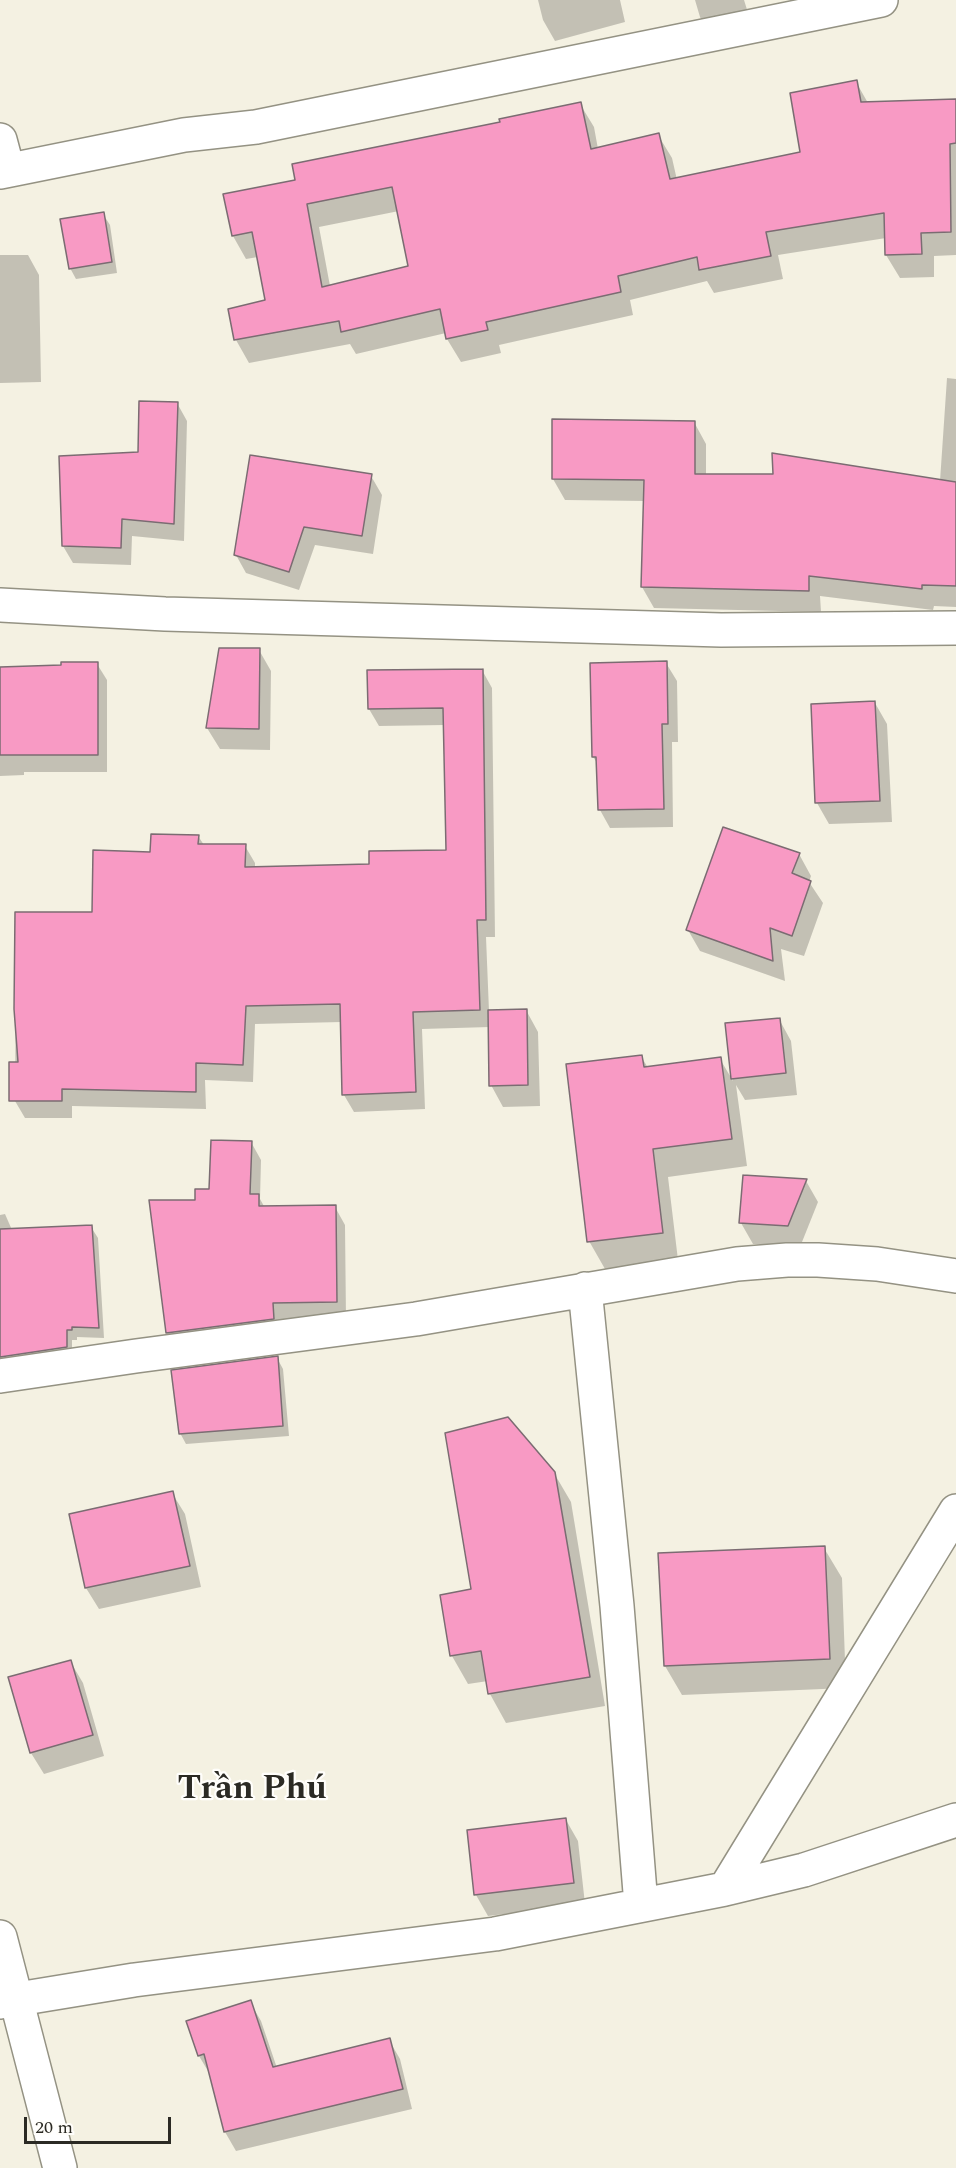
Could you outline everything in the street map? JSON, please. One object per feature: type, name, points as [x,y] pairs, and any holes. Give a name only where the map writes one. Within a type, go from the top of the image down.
[{"type":"street","points":[[3,160],[256,127],[881,0]]},
{"type":"street","points":[[0,605],[177,615],[721,630],[956,627]]},
{"type":"street","points":[[0,1376],[416,1319],[737,1264],[818,1260],[877,1264],[956,1276]]},
{"type":"street","points":[[585,1289],[617,1606],[641,1905]]},
{"type":"street","points":[[725,1889],[956,1511]]},
{"type":"street","points":[[8,2001],[134,1980],[495,1934],[725,1889],[804,1870],[956,1820]]},
{"type":"street","points":[[0,1937],[8,2001],[60,2168]]},
{"type":"building","points":[[857,80],[861,102],[956,99],[956,143],[950,144],[951,232],[921,233],[922,254],[885,255],[884,213],[766,232],[771,256],[699,270],[697,257],[618,276],[621,292],[486,322],[488,330],[446,339],[440,309],[341,332],[339,321],[234,340],[228,309],[265,300],[252,232],[232,236],[223,194],[295,180],[292,164],[500,122],[499,119],[581,102],[591,149],[659,133],[670,179],[800,152],[790,93]],"holes":[[[392,187],[408,266],[322,287],[307,204]]]},
{"type":"building","points":[[104,212],[112,262],[69,269],[60,219]]},
{"type":"building","points":[[139,401],[178,402],[174,524],[122,519],[121,548],[62,546],[59,456],[138,452]]},
{"type":"building","points":[[552,419],[695,421],[695,474],[773,474],[772,453],[956,482],[956,586],[922,585],[922,589],[809,576],[809,591],[641,587],[644,480],[552,479]]},
{"type":"building","points":[[250,455],[372,474],[362,536],[304,527],[289,572],[234,555]]},
{"type":"building","points":[[219,648],[260,648],[259,729],[206,728]]},
{"type":"building","points":[[667,661],[668,724],[662,724],[664,809],[598,810],[596,757],[592,757],[590,663]]},
{"type":"building","points":[[61,662],[98,662],[98,755],[0,755],[0,667],[61,665]]},
{"type":"building","points":[[483,669],[486,920],[477,920],[480,1010],[413,1012],[416,1092],[342,1095],[340,1004],[246,1006],[243,1065],[196,1063],[196,1092],[62,1089],[62,1101],[9,1101],[9,1062],[18,1062],[14,1009],[15,912],[92,912],[93,850],[150,852],[151,834],[199,835],[198,844],[246,844],[245,867],[369,864],[369,851],[446,850],[443,708],[368,709],[367,670]]},
{"type":"building","points":[[875,701],[880,801],[815,803],[811,704]]},
{"type":"building","points":[[723,827],[800,853],[792,873],[811,881],[792,936],[770,928],[773,961],[686,930]]},
{"type":"building","points":[[527,1009],[528,1085],[489,1086],[488,1010]]},
{"type":"building","points":[[780,1018],[786,1073],[731,1079],[725,1023]]},
{"type":"building","points":[[642,1055],[644,1067],[721,1057],[732,1139],[653,1149],[663,1233],[587,1242],[566,1064]]},
{"type":"building","points":[[211,1140],[252,1141],[250,1194],[259,1194],[259,1206],[336,1205],[337,1302],[273,1303],[274,1319],[166,1333],[149,1200],[195,1200],[195,1189],[209,1189]]},
{"type":"building","points":[[743,1175],[807,1179],[788,1226],[739,1223]]},
{"type":"building","points":[[92,1225],[99,1328],[72,1327],[72,1330],[67,1330],[67,1347],[0,1357],[0,1229]]},
{"type":"building","points":[[278,1356],[283,1426],[179,1434],[171,1370]]},
{"type":"building","points":[[508,1417],[555,1472],[590,1677],[488,1694],[481,1651],[450,1656],[440,1595],[471,1589],[445,1433]]},
{"type":"building","points":[[173,1491],[190,1566],[85,1588],[69,1514]]},
{"type":"building","points":[[825,1546],[830,1659],[664,1666],[658,1553]]},
{"type":"building","points":[[71,1660],[93,1735],[30,1753],[8,1677]]},
{"type":"building","points":[[566,1818],[574,1883],[474,1895],[467,1830]]},
{"type":"building","points":[[251,2000],[273,2067],[390,2038],[403,2089],[224,2132],[204,2054],[198,2056],[186,2021]]},
{"type":"district","name":"Trần Phú","points":[[252,1791]]}]
